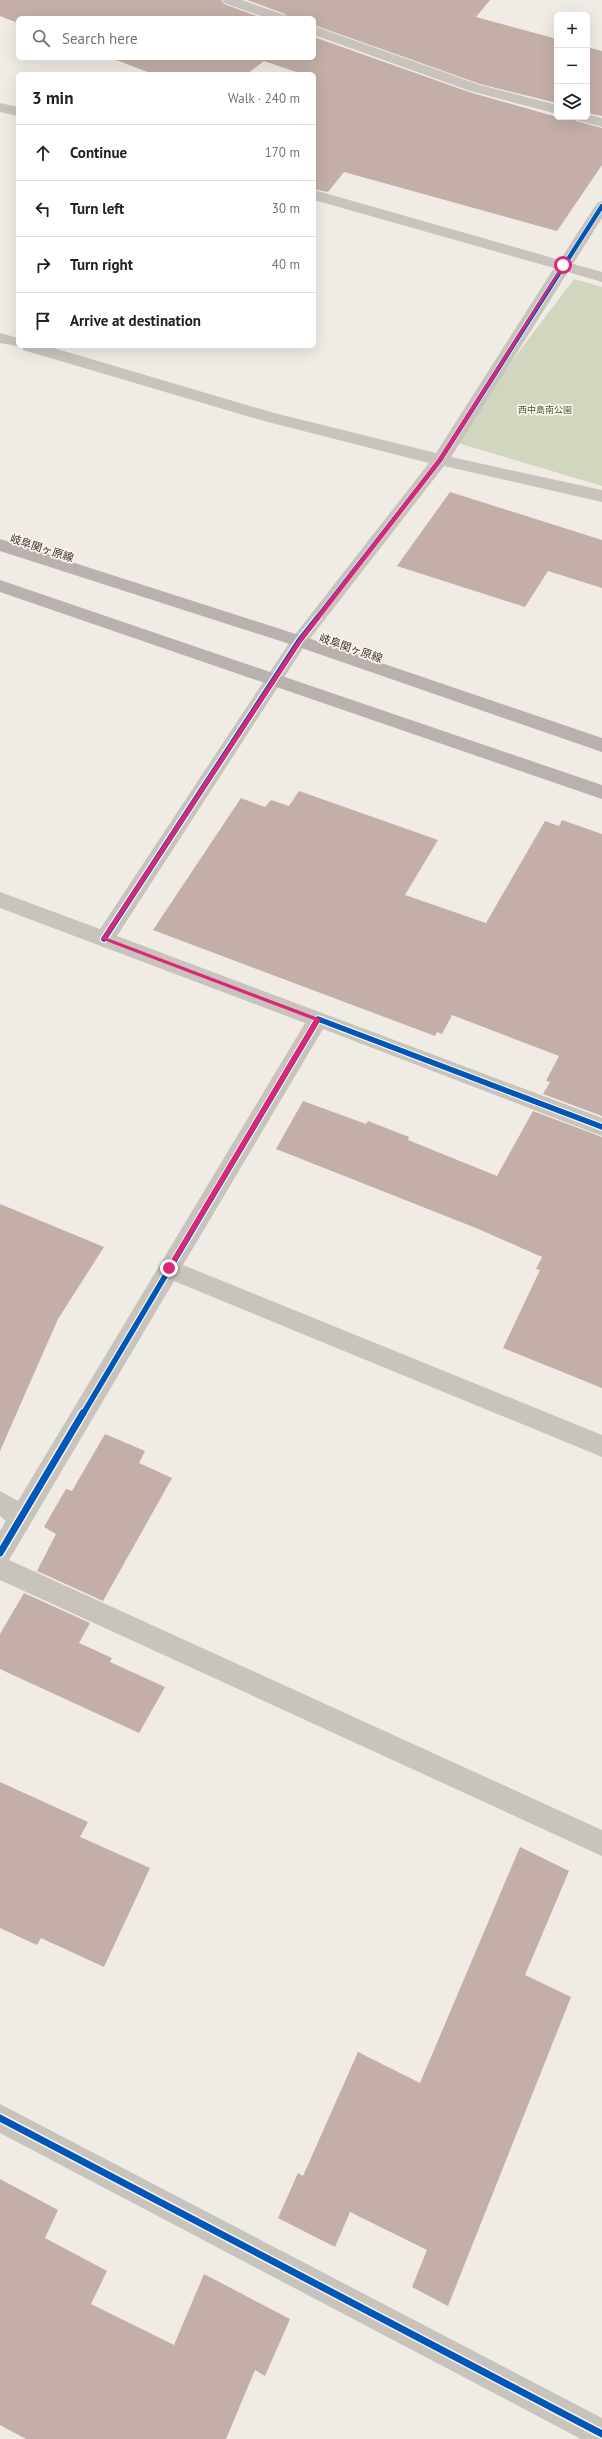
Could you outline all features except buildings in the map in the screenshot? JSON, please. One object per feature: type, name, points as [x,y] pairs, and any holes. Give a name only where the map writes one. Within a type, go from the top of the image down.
[{"type":"main road","name":"岐阜関ヶ原線","points":[[0,545],[300,641],[602,745]]},
{"type":"main road","points":[[0,586],[274,678],[602,792]]},
{"type":"street","points":[[230,0],[274,16]]},
{"type":"street","points":[[316,31],[475,88],[554,109]]},
{"type":"street","points":[[0,107],[16,111]]},
{"type":"street","points":[[590,120],[602,123]]},
{"type":"street","points":[[316,196],[602,277]]},
{"type":"street","points":[[104,939],[274,678],[300,641],[440,460],[602,206]]},
{"type":"street","points":[[0,338],[16,342]]},
{"type":"street","points":[[36,348],[270,418],[440,460],[602,496]]},
{"type":"street","points":[[0,900],[602,1127]]},
{"type":"street","points":[[0,1553],[318,1019]]},
{"type":"street","points":[[169,1268],[602,1446]]},
{"type":"street","points":[[0,1502],[21,1518]]},
{"type":"street","points":[[0,1568],[602,1843]]},
{"type":"street","points":[[0,2118],[602,2434]]},
{"type":"green space","name":"西中島南公園","points":[[574,279],[602,287],[602,486],[451,441]]},
{"type":"cycle path","points":[[104,939],[299,641],[440,460],[602,206]]},
{"type":"cycle path","points":[[0,1553],[318,1019],[602,1127]]},
{"type":"cycle path","points":[[0,2118],[602,2434]]},
{"type":"route","points":[[169,1268],[318,1019],[104,939],[274,678],[300,641],[440,460],[509,353],[563,265]]}]
